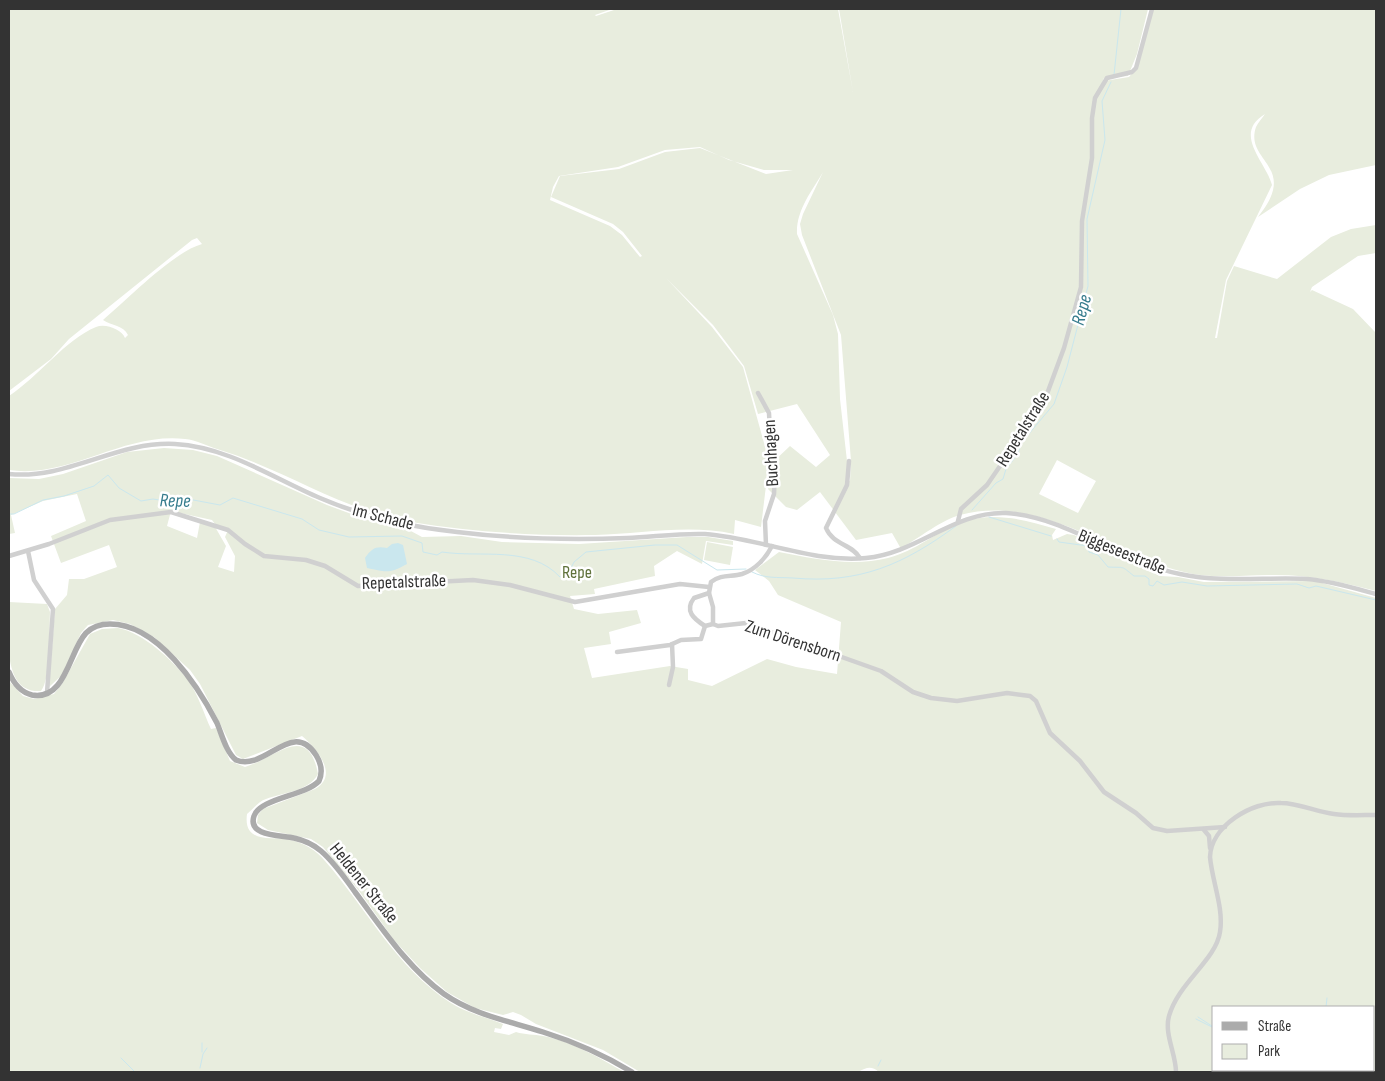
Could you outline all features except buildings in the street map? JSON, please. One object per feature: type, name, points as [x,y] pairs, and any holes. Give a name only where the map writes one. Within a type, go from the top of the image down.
[{"type":"main road","name":"Heldener Straße","points":[[47,693],[60,682],[82,638],[90,629],[113,624],[127,626],[141,633],[173,658],[190,676],[211,712],[230,753],[236,760],[252,762],[282,745],[297,742],[306,744],[315,754],[321,770],[319,781],[308,788],[262,807],[254,816],[253,822],[257,830],[296,838],[321,850],[406,960],[445,994],[463,1006],[488,1016],[569,1040],[603,1055],[632,1072]]},
{"type":"main road","points":[[9,672],[13,681],[22,691],[31,695],[47,693]]},
{"type":"street","name":"Repetalstraße","points":[[772,546],[827,557],[860,558],[906,549],[958,521],[962,509],[987,485],[1044,402],[1061,357],[1081,287],[1082,221],[1092,158],[1092,118],[1095,98],[1107,78],[1132,72],[1136,68],[1152,9]]},
{"type":"street","name":"Buchhagen","points":[[758,393],[770,413],[771,453],[775,472],[774,494],[765,522],[766,545]]},
{"type":"street","name":"Im Schade","points":[[9,474],[44,474],[127,449],[151,445],[184,445],[208,449],[243,461],[340,506],[376,518],[414,526],[531,538],[585,539],[710,534],[772,546]]},
{"type":"street","points":[[849,461],[847,486],[826,528],[834,540],[855,551],[860,558]]},
{"type":"street","name":"Repetalstraße","points":[[9,556],[28,551],[110,520],[171,512],[228,530],[264,556],[306,560],[325,566],[358,586],[473,580],[510,585],[575,602],[680,584],[709,587]]},
{"type":"street","name":"Biggeseestraße","points":[[958,521],[993,513],[1025,516],[1060,527],[1147,566],[1181,575],[1218,580],[1317,580],[1376,594]]},
{"type":"street","points":[[713,624],[713,607],[709,587],[713,580],[719,577],[742,574],[754,568],[764,559],[772,546]]},
{"type":"street","points":[[28,551],[34,580],[53,609],[47,693]]},
{"type":"street","points":[[617,652],[702,638],[705,626],[691,616],[690,605],[694,598],[709,593]]},
{"type":"street","name":"Zum Dörensborn","points":[[705,626],[746,623],[875,668],[913,692],[944,700],[963,701],[1008,693],[1030,696],[1036,701],[1050,733],[1080,761],[1098,786],[1110,798],[1130,809],[1157,830],[1204,830]]},
{"type":"street","points":[[670,684],[673,667],[672,644]]},
{"type":"street","points":[[1176,1072],[1169,1029],[1169,1015],[1186,982],[1213,951],[1220,933],[1209,836],[1204,830],[1225,826],[1253,808],[1281,803],[1333,814],[1376,815]]},
{"type":"street","points":[[1210,849],[1225,826]]},
{"type":"green space","points":[[9,9],[612,9],[596,16],[617,9],[838,9],[853,92],[839,9],[1148,9],[1137,54],[1128,76],[1104,78],[1101,85],[1104,81],[1129,77],[1137,67],[1152,9],[1376,9],[1376,165],[1329,175],[1300,189],[1258,217],[1269,200],[1274,186],[1273,175],[1257,149],[1254,139],[1256,127],[1265,114],[1256,122],[1251,130],[1251,139],[1272,185],[1226,280],[1215,338],[1217,338],[1227,281],[1234,266],[1277,279],[1331,237],[1351,229],[1376,225],[1376,253],[1358,256],[1312,287],[1310,292],[1312,290],[1353,309],[1376,333],[1376,591],[1302,576],[1206,576],[1184,572],[1156,564],[1047,519],[1018,513],[990,511],[953,517],[903,547],[900,547],[892,533],[856,540],[820,492],[797,510],[786,507],[768,489],[772,463],[790,446],[816,467],[830,455],[797,404],[758,414],[744,366],[713,325],[666,278],[712,327],[743,367],[769,461],[761,527],[735,520],[734,534],[717,531],[664,530],[572,535],[480,531],[411,522],[361,508],[242,457],[185,439],[162,439],[140,442],[54,468],[32,471],[9,470],[9,396],[74,340],[96,327],[113,328],[121,332],[125,338],[128,335],[123,329],[103,320],[164,266],[190,249],[202,244],[197,238],[192,240],[69,339],[51,359],[9,391]],"holes":[[[700,147],[718,155],[700,148],[665,152],[619,169],[560,176],[551,197],[613,224],[623,232],[642,256],[640,257],[622,235],[610,226],[550,200],[553,187],[559,176],[618,167],[665,150]],[[734,162],[764,170],[793,170],[766,174]],[[823,172],[800,224],[802,235],[841,335],[851,461],[850,481],[847,479],[847,461],[840,399],[838,334],[833,315],[797,234],[799,217]],[[1057,460],[1096,481],[1078,513],[1039,494]]]},
{"type":"green space","points":[[164,448],[193,450],[217,456],[327,505],[365,519],[409,530],[422,537],[461,536],[502,542],[579,544],[687,537],[708,537],[733,541],[733,545],[706,541],[702,564],[677,551],[654,566],[655,576],[594,589],[595,594],[570,596],[574,609],[598,614],[637,610],[641,623],[609,632],[611,644],[584,648],[592,678],[670,666],[688,669],[688,680],[712,686],[767,659],[796,667],[837,674],[841,622],[778,595],[769,581],[755,570],[779,552],[847,562],[875,561],[908,551],[963,522],[986,517],[1022,520],[1056,529],[1052,535],[1053,540],[1067,534],[1074,535],[1160,576],[1204,582],[1315,581],[1376,598],[1376,1072],[879,1072],[866,1068],[858,1072],[640,1072],[603,1050],[536,1024],[521,1015],[513,1012],[503,1015],[475,1008],[447,992],[420,968],[394,940],[359,891],[323,847],[311,839],[268,830],[257,823],[258,815],[263,809],[315,789],[322,783],[326,769],[319,754],[302,736],[243,759],[236,755],[200,684],[190,670],[154,637],[130,624],[113,620],[88,625],[81,633],[62,675],[49,687],[55,609],[67,595],[69,579],[84,579],[117,567],[109,545],[61,563],[51,536],[86,521],[77,494],[43,501],[11,515],[15,533],[9,534],[9,478],[39,479],[63,474],[127,452]],"holes":[[[171,511],[212,520],[215,524],[228,530],[225,537],[235,556],[234,572],[218,567],[226,546],[214,525],[200,522],[197,538],[167,526]]]},
{"type":"green space","points":[[707,542],[733,547],[730,565],[704,560]]},
{"type":"green space","points":[[9,602],[47,604],[50,612],[48,665],[41,691],[28,689],[19,682],[13,671],[8,643]]},
{"type":"green space","points":[[118,628],[138,635],[157,648],[188,680],[195,691],[211,729],[216,728],[230,761],[245,767],[278,751],[298,746],[306,749],[313,758],[318,774],[314,780],[295,791],[258,803],[247,814],[249,830],[260,837],[295,841],[318,854],[340,879],[383,937],[414,973],[451,1003],[503,1024],[501,1029],[495,1028],[494,1032],[509,1035],[516,1032],[554,1038],[585,1051],[624,1072],[9,1072],[9,681],[23,696],[34,699],[54,694],[62,684],[90,634],[102,629]]},
{"type":"water","points":[[398,543],[403,545],[407,564],[387,571],[367,568],[365,558],[372,550],[380,547],[387,548],[392,544]]},
{"type":"waterway","name":"Repe","points":[[1114,75],[1121,9]]},
{"type":"waterway","name":"Repe","points":[[972,510],[996,483],[1003,479],[1006,469],[1017,455],[1022,442],[1054,404],[1067,367],[1088,286],[1087,219],[1105,140],[1102,101],[1111,82]]},
{"type":"waterway","name":"Repe","points":[[9,514],[14,514],[43,500],[64,496],[94,486],[108,475],[119,488],[141,501],[188,499],[220,505],[233,498],[302,519],[319,530],[349,537],[402,536],[422,543],[423,552],[437,555],[442,552],[520,557],[534,560],[548,567],[560,577],[569,572],[574,562],[586,552],[655,545],[677,545],[717,570],[746,569]]},
{"type":"waterway","points":[[989,517],[1051,536]]},
{"type":"waterway","name":"Repe","points":[[752,572],[762,576],[817,579],[839,578],[860,574],[899,561],[956,526]]},
{"type":"waterway","points":[[1057,539],[1059,542],[1088,546],[1089,552],[1098,555],[1108,567],[1122,568],[1134,576],[1145,576],[1149,579],[1149,585],[1153,586],[1157,581],[1164,585],[1182,582],[1207,586],[1297,584],[1309,588],[1316,586],[1376,600]]},
{"type":"waterway","points":[[1326,1006],[1327,998]]},
{"type":"waterway","points":[[1198,1017],[1212,1026]]},
{"type":"waterway","points":[[1196,1019],[1212,1027]]},
{"type":"waterway","points":[[202,1043],[202,1052]]},
{"type":"waterway","points":[[200,1068],[203,1054],[207,1048]]},
{"type":"waterway","points":[[121,1058],[135,1072]]},
{"type":"waterway","points":[[878,1066],[881,1060]]}]
